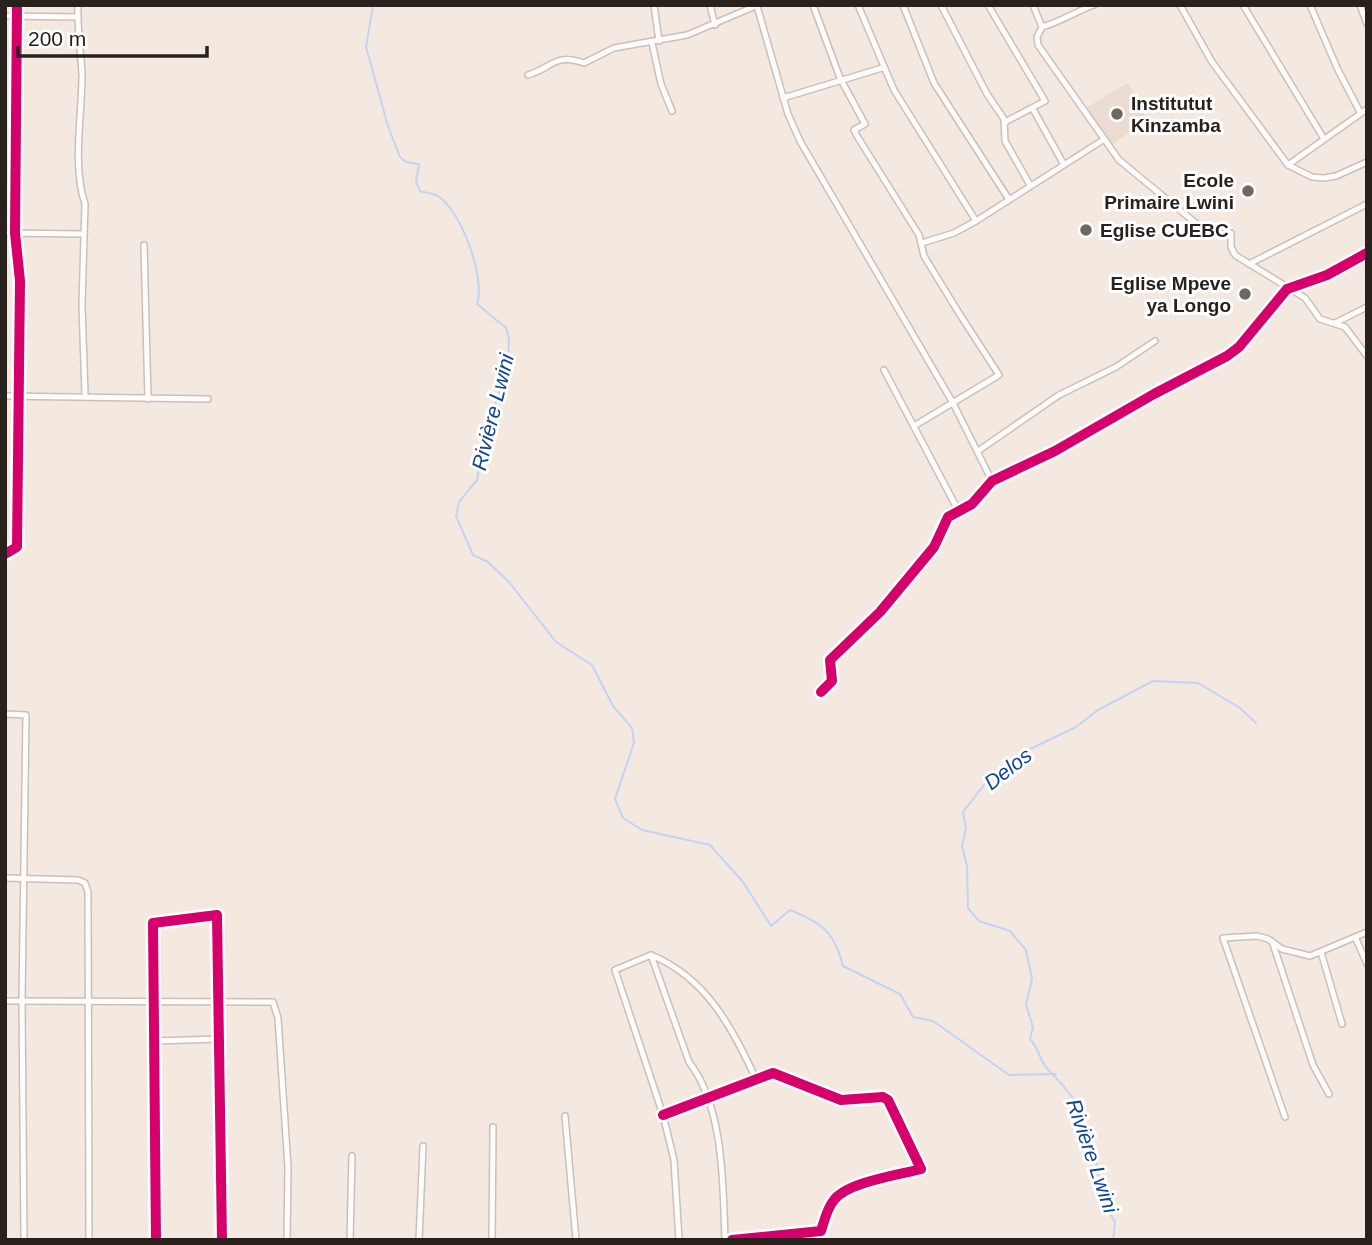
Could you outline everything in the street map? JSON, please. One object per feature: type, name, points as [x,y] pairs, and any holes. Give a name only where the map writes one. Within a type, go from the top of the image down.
[{"type":"street","points":[[5,554],[17,547],[20,281],[15,233],[17,5]]},
{"type":"street","points":[[78,5],[82,75],[81,191],[85,204],[85,396]]},
{"type":"street","points":[[654,5],[659,41]]},
{"type":"street","points":[[710,5],[715,25]]},
{"type":"street","points":[[528,75],[558,59],[568,58],[584,63],[614,48],[687,36],[758,5],[783,98],[800,141],[953,403],[992,481]]},
{"type":"street","points":[[813,5],[840,78],[865,124],[854,130],[856,136],[922,243],[924,256],[999,375],[914,426]]},
{"type":"street","points":[[858,5],[882,68],[976,221]]},
{"type":"street","points":[[903,5],[934,83],[1008,198]]},
{"type":"street","points":[[941,5],[1005,122],[1005,141],[1030,185]]},
{"type":"street","points":[[988,5],[1006,40],[1045,101],[1005,122]]},
{"type":"street","points":[[1033,5],[1042,27]]},
{"type":"street","points":[[1094,5],[1079,7],[1064,19],[1042,27],[1037,37],[1038,46],[1103,140],[1119,160],[1209,234],[1231,233],[1231,251],[1305,298],[1320,319],[1345,327],[1367,356]]},
{"type":"street","points":[[1180,5],[1212,62],[1288,165],[1312,177],[1324,178],[1336,176],[1367,162]]},
{"type":"street","points":[[1243,5],[1324,139]]},
{"type":"street","points":[[1288,165],[1364,111],[1338,70],[1310,5]]},
{"type":"street","points":[[1360,5],[1367,24]]},
{"type":"street","points":[[5,16],[78,17]]},
{"type":"street","points":[[652,43],[661,84],[672,111]]},
{"type":"street","points":[[783,98],[840,78],[852,79],[882,68]]},
{"type":"street","points":[[1033,109],[1063,163]]},
{"type":"street","points":[[922,243],[954,233],[976,221],[1008,198],[1103,140]]},
{"type":"street","points":[[1249,264],[1367,204]]},
{"type":"street","points":[[5,233],[83,234]]},
{"type":"street","points":[[144,245],[148,398]]},
{"type":"street","points":[[821,692],[832,681],[830,660],[880,612],[934,547],[942,526],[958,510],[972,504],[992,481],[1055,451],[1227,356],[1239,347],[1287,289],[1327,275],[1367,253]]},
{"type":"street","points":[[1334,323],[1367,307]]},
{"type":"street","points":[[978,451],[1059,395],[1116,367],[1155,341]]},
{"type":"street","points":[[884,370],[958,510]]},
{"type":"street","points":[[5,397],[85,396],[208,400]]},
{"type":"street","points":[[5,714],[26,715],[22,1000],[24,1240]]},
{"type":"street","points":[[5,878],[85,883],[88,892],[89,1240]]},
{"type":"street","points":[[156,1240],[153,923],[217,915],[222,1240]]},
{"type":"street","points":[[1285,1117],[1223,938],[1245,935],[1272,941],[1304,956],[1321,953],[1367,932]]},
{"type":"street","points":[[1356,939],[1367,964]]},
{"type":"street","points":[[1272,941],[1313,1065],[1329,1094]]},
{"type":"street","points":[[1321,953],[1342,1024]]},
{"type":"street","points":[[679,1240],[674,1160],[663,1115],[615,970],[651,955],[664,960],[708,993],[736,1034],[756,1079]]},
{"type":"street","points":[[651,955],[689,1062],[699,1076],[709,1099],[723,1183],[725,1240]]},
{"type":"street","points":[[5,1001],[273,1002],[278,1018],[288,1167],[287,1240]]},
{"type":"street","points":[[155,1041],[218,1039]]},
{"type":"street","points":[[663,1115],[752,1084],[756,1079],[773,1073],[841,1100],[883,1097],[888,1100],[921,1169],[872,1181],[841,1194],[833,1201],[821,1231],[732,1240]]},
{"type":"street","points":[[565,1116],[576,1240]]},
{"type":"street","points":[[492,1240],[493,1127]]},
{"type":"street","points":[[419,1240],[424,1146]]},
{"type":"street","points":[[350,1240],[352,1156]]},
{"type":"shaded area","name":"Institutut Kinzamba","points":[[1128,83],[1147,120],[1110,146],[1086,108]]},
{"type":"waterway","name":"Rivière Lwini","points":[[373,5],[366,47],[388,126],[400,157],[406,162],[419,164],[416,182],[420,191],[436,195],[454,214],[475,262],[479,293],[477,304],[506,328],[509,339],[508,364],[484,441],[477,480],[459,502],[456,516],[473,555],[488,562],[509,582],[556,642],[592,665],[613,706],[632,728],[634,743],[615,799],[623,818],[642,830],[710,845],[743,882],[771,926],[790,910],[811,919],[831,936],[843,966],[900,994],[913,1017],[933,1021],[1009,1075],[1056,1074]]},
{"type":"waterway","name":"Delos","points":[[1113,1240],[1115,1222],[1103,1201],[1095,1155],[1083,1141],[1078,1107],[1069,1092],[1044,1064],[1030,1039],[1033,1027],[1026,1005],[1032,979],[1026,950],[1010,931],[979,921],[968,908],[967,866],[962,846],[966,828],[963,812],[987,781],[1030,749],[1076,727],[1098,710],[1153,681],[1198,683],[1240,708],[1256,723]]},
{"type":"cycle path","points":[[5,554],[17,547],[20,281],[15,233],[17,5]]},
{"type":"cycle path","points":[[821,692],[832,681],[830,660],[880,612],[934,547],[948,517],[972,504],[992,481],[1055,451],[1227,356],[1239,347],[1287,289],[1327,275],[1367,253]]},
{"type":"cycle path","points":[[156,1240],[153,923],[217,915],[222,1240]]},
{"type":"cycle path","points":[[663,1115],[773,1073],[841,1100],[883,1097],[888,1100],[921,1169],[850,1188],[829,1207],[821,1231],[732,1240]]},
{"type":"place","name":"Institutut Kinzamba","points":[[1117,114]]},
{"type":"place","name":"Ecole Primaire Lwini","points":[[1248,191]]},
{"type":"place","name":"Eglise CUEBC","points":[[1086,230]]},
{"type":"place","name":"Eglise Mpeve ya Longo","points":[[1245,294]]}]
